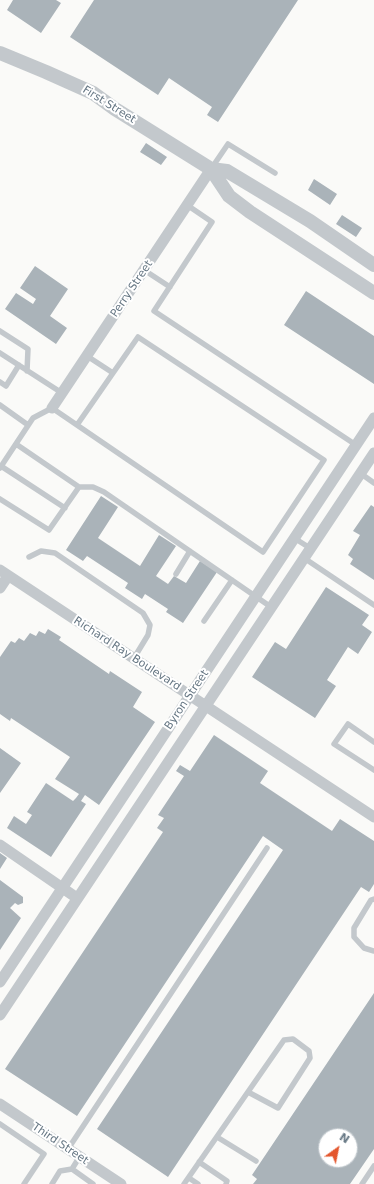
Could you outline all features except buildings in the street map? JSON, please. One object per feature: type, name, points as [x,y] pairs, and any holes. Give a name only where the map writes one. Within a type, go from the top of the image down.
[{"type":"street","name":"First Street","points":[[0,53],[93,93],[115,109],[211,169],[229,196],[250,212],[374,293]]},
{"type":"street","name":"First Street","points":[[211,169],[228,171],[310,221],[374,265]]},
{"type":"street","name":"Perry Street","points":[[52,408],[211,169]]},
{"type":"street","name":"Byron Street","points":[[0,982],[374,418]]},
{"type":"street","name":"Byron Street","points":[[0,1015],[374,453]]},
{"type":"street","name":"Richard Ray Boulevard","points":[[4,573],[374,817]]},
{"type":"street","points":[[0,588],[4,573]]},
{"type":"street","points":[[122,798],[137,808]]},
{"type":"street","points":[[0,845],[77,898]]},
{"type":"street","name":"Third Street","points":[[0,1104],[121,1184]]},
{"type":"lane","points":[[211,169],[228,144],[274,173]]},
{"type":"lane","points":[[187,206],[212,222],[154,311],[356,445]]},
{"type":"lane","points":[[144,270],[170,287]]},
{"type":"lane","points":[[0,331],[28,350],[27,371]]},
{"type":"lane","points":[[65,508],[1,467],[33,418],[52,408],[263,552],[324,460],[138,337],[77,425]]},
{"type":"lane","points":[[0,353],[62,394]]},
{"type":"lane","points":[[87,356],[113,373]]},
{"type":"lane","points":[[0,382],[6,386],[19,365]]},
{"type":"lane","points":[[0,404],[28,425]]},
{"type":"lane","points":[[16,444],[80,487],[93,487],[104,492],[271,607]]},
{"type":"lane","points":[[360,473],[374,483]]},
{"type":"lane","points":[[0,499],[49,530],[80,487]]},
{"type":"lane","points":[[294,538],[310,548]]},
{"type":"lane","points":[[29,557],[41,551],[56,553],[143,613],[150,625],[148,635],[134,658]]},
{"type":"lane","points":[[176,574],[190,551]]},
{"type":"lane","points":[[304,558],[374,605]]},
{"type":"lane","points":[[204,621],[232,580]]},
{"type":"lane","points":[[374,742],[348,724],[334,744],[374,770]]},
{"type":"lane","points":[[68,1149],[267,848]]},
{"type":"lane","points":[[374,899],[371,900],[354,928],[354,937],[364,948],[374,951]]},
{"type":"lane","points":[[184,1184],[284,1040],[293,1039],[309,1051],[310,1058],[278,1108],[248,1092]]},
{"type":"lane","points":[[0,1124],[44,1154],[24,1184]]},
{"type":"lane","points":[[217,1137],[256,1161]]},
{"type":"lane","points":[[52,1184],[60,1172],[72,1169],[80,1156]]},
{"type":"lane","points":[[200,1162],[228,1181],[226,1184]]},
{"type":"lane","points":[[362,1184],[374,1166]]},
{"type":"lane","points":[[72,1169],[93,1184]]},
{"type":"lane","points":[[188,1178],[198,1184]]}]
